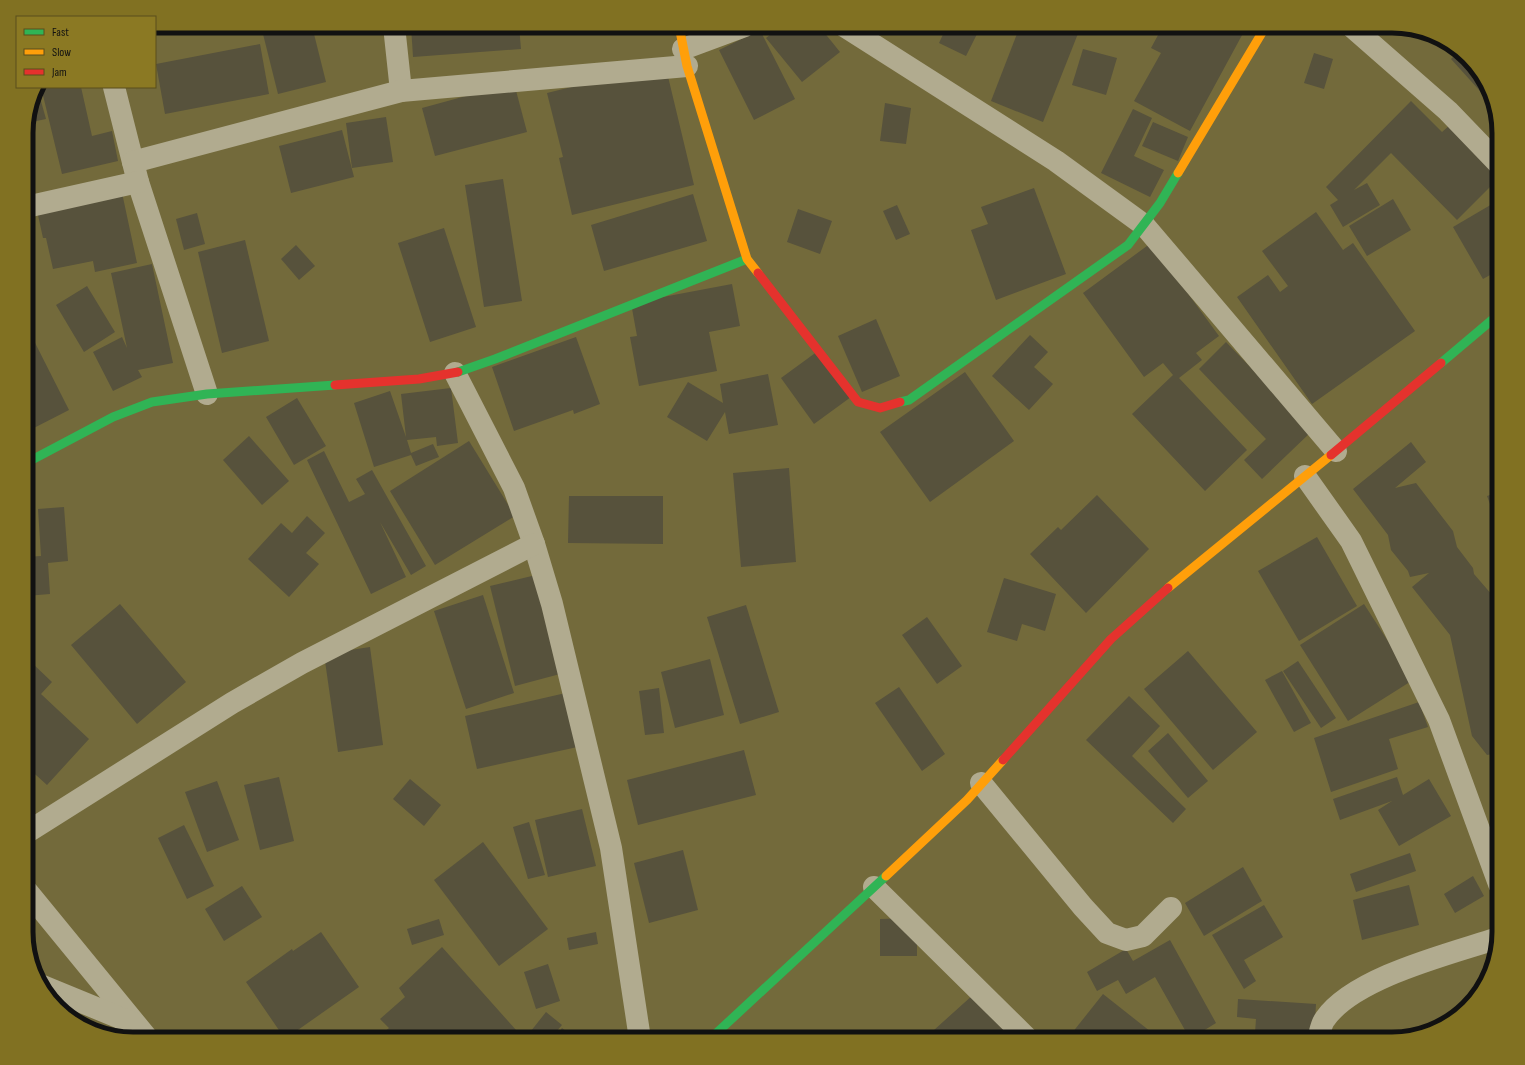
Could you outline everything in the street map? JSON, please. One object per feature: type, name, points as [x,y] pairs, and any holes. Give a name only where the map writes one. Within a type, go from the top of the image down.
[{"type":"street","points":[[395,33],[401,91]]},
{"type":"street","points":[[680,33],[685,58],[747,259],[858,402],[880,408],[909,400],[1128,245],[1160,203],[1262,33]]},
{"type":"street","points":[[33,205],[401,91],[685,58],[733,33]]},
{"type":"street","points":[[855,33],[1056,161],[1144,224],[1336,451]]},
{"type":"street","points":[[1359,33],[1448,110],[1492,157]]},
{"type":"street","points":[[114,88],[135,172],[207,394]]},
{"type":"street","points":[[33,459],[113,417],[152,402],[207,394],[419,379],[455,373],[495,359],[747,259]]},
{"type":"street","points":[[718,1032],[931,834],[981,783],[1111,639],[1152,601],[1336,451],[1492,320]]},
{"type":"street","points":[[455,373],[514,488],[534,544],[552,604],[611,848],[639,1032]]},
{"type":"street","points":[[1305,476],[1351,541],[1439,720],[1492,865]]},
{"type":"street","points":[[33,830],[232,703],[302,663],[534,544]]},
{"type":"street","points":[[981,783],[1083,907],[1107,933],[1126,940],[1143,936],[1171,908]]},
{"type":"street","points":[[874,887],[1021,1032]]},
{"type":"street","points":[[33,898],[144,1032]]},
{"type":"street","points":[[1320,1032],[1324,1019],[1346,998],[1379,978],[1491,940]]},
{"type":"street","points":[[52,990],[144,1032]]},
{"type":"building","points":[[263,33],[314,33],[326,82],[278,94]]},
{"type":"building","points":[[411,33],[520,33],[521,49],[413,57]]},
{"type":"building","points":[[754,33],[762,33],[795,99],[754,120],[719,50]]},
{"type":"building","points":[[772,33],[825,33],[840,52],[802,82],[766,38]]},
{"type":"building","points":[[944,33],[978,33],[966,56],[939,43]]},
{"type":"building","points":[[1017,33],[1078,33],[1043,122],[991,101]]},
{"type":"building","points":[[1159,33],[1243,33],[1190,131],[1134,101],[1161,53],[1151,48]]},
{"type":"building","points":[[260,44],[269,94],[165,114],[156,64]]},
{"type":"building","points":[[1083,49],[1117,58],[1106,95],[1072,85]]},
{"type":"building","points":[[1314,53],[1333,59],[1324,89],[1304,83]]},
{"type":"building","points":[[1455,55],[1467,67],[1475,77],[1485,97],[1451,59]]},
{"type":"building","points":[[665,64],[694,185],[572,215],[559,158],[563,157],[547,93]]},
{"type":"building","points":[[514,83],[527,132],[435,156],[422,108]]},
{"type":"building","points":[[44,88],[81,88],[92,136],[112,131],[118,161],[62,174],[42,91]]},
{"type":"building","points":[[40,97],[46,119],[34,122],[36,107]]},
{"type":"building","points":[[1411,101],[1442,132],[1450,125],[1492,167],[1492,185],[1457,220],[1391,153],[1354,190],[1367,183],[1380,205],[1343,227],[1330,205],[1338,200],[1326,187]]},
{"type":"building","points":[[885,103],[911,108],[906,144],[880,141]]},
{"type":"building","points":[[1133,109],[1152,118],[1134,156],[1164,170],[1150,197],[1101,173]]},
{"type":"building","points":[[386,117],[393,162],[352,168],[346,123]]},
{"type":"building","points":[[1153,122],[1188,137],[1178,161],[1142,146]]},
{"type":"building","points":[[342,130],[354,177],[291,193],[279,146]]},
{"type":"building","points":[[503,179],[522,301],[484,307],[465,185]]},
{"type":"building","points":[[121,188],[137,263],[95,272],[93,261],[53,269],[46,238],[43,238],[36,206]]},
{"type":"building","points":[[1034,188],[1066,274],[996,300],[971,230],[988,224],[981,207]]},
{"type":"building","points":[[693,194],[707,241],[604,271],[591,225]]},
{"type":"building","points":[[1393,199],[1411,230],[1367,256],[1349,226]]},
{"type":"building","points":[[1492,204],[1492,274],[1483,279],[1453,227]]},
{"type":"building","points":[[897,205],[910,234],[896,240],[883,211]]},
{"type":"building","points":[[798,209],[832,221],[820,254],[787,242]]},
{"type":"building","points":[[1316,212],[1343,250],[1353,243],[1415,331],[1312,404],[1237,297],[1268,275],[1280,292],[1288,286],[1262,251]]},
{"type":"building","points":[[197,213],[205,244],[184,250],[176,219]]},
{"type":"building","points":[[444,228],[476,327],[430,342],[398,243]]},
{"type":"building","points":[[245,240],[269,341],[222,353],[198,252]]},
{"type":"building","points":[[1151,243],[1219,336],[1196,353],[1202,360],[1179,378],[1247,450],[1205,491],[1132,414],[1173,375],[1163,363],[1144,377],[1083,293]]},
{"type":"building","points":[[296,245],[315,266],[299,280],[281,259]]},
{"type":"building","points":[[152,264],[173,363],[138,370],[142,377],[113,391],[93,352],[122,337],[127,348],[111,273]]},
{"type":"building","points":[[732,284],[740,326],[709,332],[717,371],[639,386],[630,337],[637,336],[631,303]]},
{"type":"building","points":[[87,286],[115,332],[84,352],[56,305]]},
{"type":"building","points":[[876,319],[900,376],[862,392],[838,336]]},
{"type":"building","points":[[1030,335],[1048,352],[1034,367],[1053,384],[1029,410],[992,376]]},
{"type":"building","points":[[576,337],[600,404],[574,414],[573,410],[514,431],[492,367]]},
{"type":"building","points":[[33,339],[69,410],[33,428]]},
{"type":"building","points":[[1226,342],[1312,431],[1262,479],[1244,460],[1266,439],[1199,369]]},
{"type":"building","points":[[818,351],[851,397],[814,424],[781,378]]},
{"type":"building","points":[[965,372],[1014,441],[930,502],[880,432]]},
{"type":"building","points":[[768,374],[778,425],[729,434],[725,412],[707,441],[667,417],[688,382],[723,403],[720,384]]},
{"type":"building","points":[[451,388],[458,443],[437,446],[436,437],[407,440],[411,453],[433,444],[439,457],[416,466],[411,455],[374,467],[354,403],[390,391],[406,437],[401,394]]},
{"type":"building","points":[[297,398],[326,446],[294,465],[266,417]]},
{"type":"building","points":[[249,436],[289,481],[262,505],[223,460]]},
{"type":"building","points":[[469,441],[515,516],[435,565],[390,491]]},
{"type":"building","points":[[1411,442],[1426,462],[1395,488],[1416,483],[1453,531],[1457,547],[1473,568],[1474,574],[1492,595],[1492,754],[1487,755],[1472,736],[1450,635],[1412,587],[1429,573],[1410,577],[1408,571],[1391,550],[1388,535],[1353,489]]},
{"type":"building","points":[[324,451],[349,502],[365,494],[356,479],[372,470],[426,566],[411,575],[380,522],[406,577],[371,594],[307,460]]},
{"type":"building","points":[[789,468],[796,562],[741,567],[733,473]]},
{"type":"building","points":[[1492,494],[1492,509],[1487,496]]},
{"type":"building","points":[[1097,495],[1149,549],[1086,613],[1030,554],[1058,527],[1061,530]]},
{"type":"building","points":[[569,496],[663,496],[663,544],[568,543]]},
{"type":"building","points":[[64,507],[68,561],[48,563],[50,594],[33,595],[33,557],[41,556],[38,509]]},
{"type":"building","points":[[307,516],[325,533],[306,553],[319,564],[289,597],[248,559],[281,523],[292,533]]},
{"type":"building","points":[[1317,537],[1357,606],[1299,641],[1258,571]]},
{"type":"building","points":[[536,575],[560,674],[515,686],[490,586]]},
{"type":"building","points":[[1004,578],[1056,594],[1045,631],[1022,624],[1017,641],[987,632]]},
{"type":"building","points":[[483,595],[514,693],[466,709],[434,611]]},
{"type":"building","points":[[120,604],[186,682],[137,724],[71,645]]},
{"type":"building","points":[[1364,604],[1413,680],[1348,721],[1300,645]]},
{"type":"building","points":[[746,605],[779,712],[740,724],[707,617]]},
{"type":"building","points":[[927,617],[962,666],[937,684],[902,635]]},
{"type":"building","points":[[370,647],[383,745],[338,752],[324,654]]},
{"type":"building","points":[[1188,651],[1257,732],[1213,770],[1144,689]]},
{"type":"building","points":[[710,659],[724,715],[675,728],[661,672]]},
{"type":"building","points":[[1298,661],[1336,718],[1321,728],[1283,671]]},
{"type":"building","points":[[33,664],[52,682],[41,694],[89,739],[47,785],[33,772]]},
{"type":"building","points":[[1282,671],[1311,723],[1294,732],[1265,680]]},
{"type":"building","points":[[899,687],[945,754],[922,771],[875,703]]},
{"type":"building","points":[[659,688],[664,733],[645,735],[639,691]]},
{"type":"building","points":[[570,692],[582,746],[477,769],[465,716]]},
{"type":"building","points":[[1129,696],[1160,726],[1132,756],[1186,809],[1173,823],[1086,740]]},
{"type":"building","points":[[1419,702],[1428,727],[1389,739],[1398,769],[1331,792],[1314,738]]},
{"type":"building","points":[[1168,733],[1208,781],[1188,798],[1148,751]]},
{"type":"building","points":[[744,750],[756,795],[638,825],[627,780]]},
{"type":"building","points":[[279,777],[294,841],[260,850],[244,785]]},
{"type":"building","points":[[1397,777],[1403,795],[1429,779],[1451,816],[1399,846],[1378,810],[1392,801],[1340,820],[1333,799]]},
{"type":"building","points":[[410,779],[441,805],[424,826],[393,799]]},
{"type":"building","points":[[217,781],[239,840],[207,852],[185,792]]},
{"type":"building","points":[[582,809],[596,866],[548,877],[535,820]]},
{"type":"building","points":[[529,822],[545,875],[528,879],[513,827]]},
{"type":"building","points":[[184,825],[214,886],[187,899],[158,838]]},
{"type":"building","points":[[483,842],[548,929],[499,966],[434,880]]},
{"type":"building","points":[[683,850],[698,910],[649,923],[634,863]]},
{"type":"building","points":[[1410,853],[1416,871],[1356,892],[1350,874]]},
{"type":"building","points":[[1243,867],[1262,901],[1204,936],[1185,903]]},
{"type":"building","points":[[1473,876],[1484,896],[1455,913],[1444,894]]},
{"type":"building","points":[[1409,885],[1419,925],[1362,940],[1353,900]]},
{"type":"building","points":[[242,886],[262,917],[224,941],[205,909]]},
{"type":"building","points":[[1264,905],[1283,937],[1244,960],[1256,981],[1244,989],[1212,935]]},
{"type":"building","points":[[917,918],[917,956],[880,956],[880,919]]},
{"type":"building","points":[[439,919],[444,935],[412,945],[407,929]]},
{"type":"building","points":[[321,932],[359,987],[295,1032],[280,1032],[246,982],[292,949],[293,951]]},
{"type":"building","points":[[596,932],[598,944],[569,950],[567,938]]},
{"type":"building","points":[[1170,940],[1216,1023],[1201,1032],[1186,1032],[1155,977],[1126,994],[1118,980],[1097,991],[1087,972],[1126,949],[1133,961]]},
{"type":"building","points":[[442,947],[518,1032],[384,1032],[389,1028],[380,1019],[405,997],[399,988]]},
{"type":"building","points":[[548,964],[560,1001],[536,1009],[524,972]]},
{"type":"building","points":[[974,994],[1008,1032],[932,1032]]},
{"type":"building","points":[[1103,994],[1151,1032],[1073,1032]]},
{"type":"building","points":[[1238,999],[1316,1004],[1314,1032],[1255,1032],[1256,1019],[1237,1017]]},
{"type":"building","points":[[546,1012],[562,1025],[556,1032],[530,1032]]},
{"type":"building","points":[[562,1028],[567,1032],[559,1032]]},
{"type":"traffic: fast","points":[[900,402],[909,400],[1128,245],[1160,203],[1178,173]]},
{"type":"traffic: fast","points":[[458,372],[495,359],[747,259]]},
{"type":"traffic: fast","points":[[1441,363],[1492,320]]},
{"type":"traffic: fast","points":[[33,459],[113,417],[152,402],[207,394],[335,385]]},
{"type":"traffic: fast","points":[[718,1032],[886,876]]},
{"type":"traffic: slow","points":[[680,33],[687,66],[747,259],[758,273]]},
{"type":"traffic: slow","points":[[1178,173],[1262,33]]},
{"type":"traffic: slow","points":[[1168,588],[1331,455]]},
{"type":"traffic: slow","points":[[886,876],[967,800],[1003,760]]},
{"type":"traffic: jam","points":[[758,273],[858,402],[880,408],[900,402]]},
{"type":"traffic: jam","points":[[1331,455],[1441,363]]},
{"type":"traffic: jam","points":[[335,385],[419,379],[458,372]]},
{"type":"traffic: jam","points":[[1003,760],[1111,639],[1168,588]]}]
